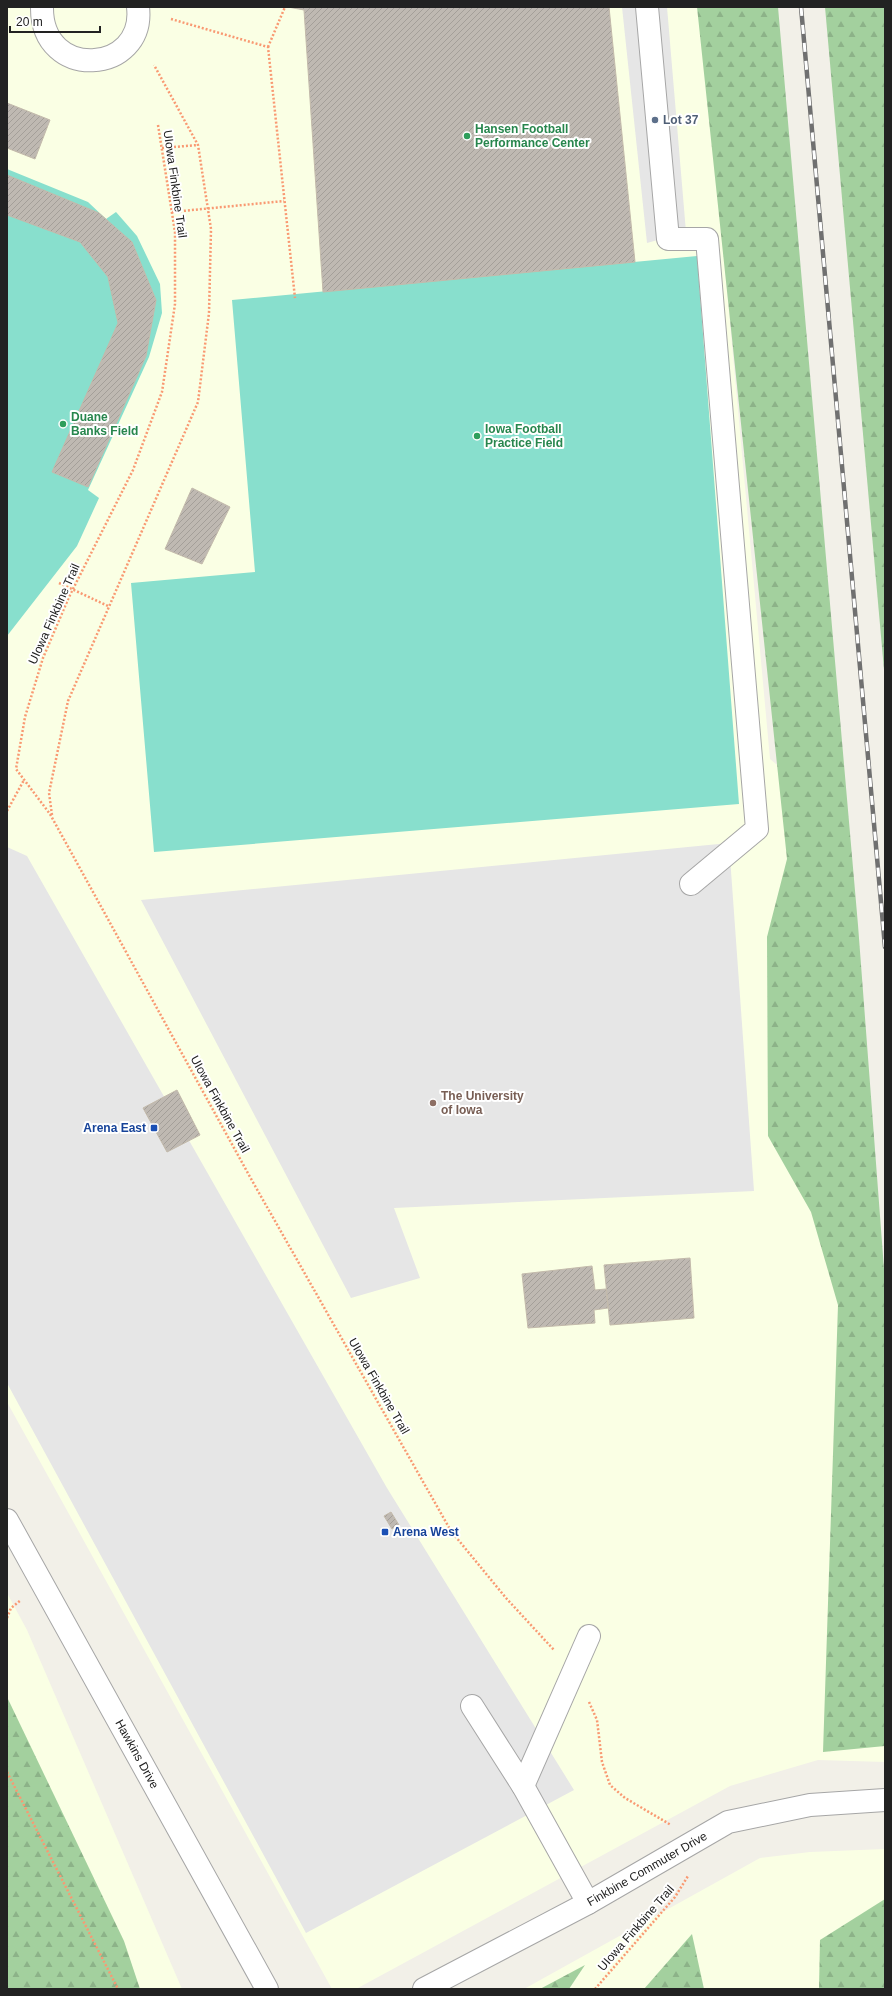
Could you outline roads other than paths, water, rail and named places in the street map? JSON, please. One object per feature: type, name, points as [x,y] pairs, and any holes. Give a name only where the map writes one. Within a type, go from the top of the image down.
[{"type":"street","points":[[42,7],[42,19],[46,34],[56,47],[68,56],[83,61],[99,60],[114,55],[127,45],[136,31],[139,15],[138,7]]},
{"type":"street","points":[[647,7],[668,239],[707,239],[757,828],[691,884]]},
{"type":"street","name":"Hawkins Drive","points":[[7,1520],[267,1989]]},
{"type":"street","points":[[523,1786],[589,1636]]},
{"type":"street","points":[[472,1706],[523,1786],[588,1903]]},
{"type":"street","name":"Finkbine Commuter Drive","points":[[424,1989],[588,1903],[728,1822],[763,1813],[810,1804],[885,1800]]},
{"type":"railway","points":[[801,7],[885,947]]},
{"type":"place","name":"Lot 37","points":[[655,120]]},
{"type":"place","name":"Hansen Football Performance Center","points":[[467,136]]},
{"type":"place","name":"Duane Banks Field","points":[[63,424]]},
{"type":"place","name":"Iowa Football Practice Field","points":[[477,436]]},
{"type":"place","name":"The University of Iowa","points":[[433,1103]]},
{"type":"place","name":"Arena East","points":[[154,1128]]},
{"type":"place","name":"Arena West","points":[[385,1532]]}]
